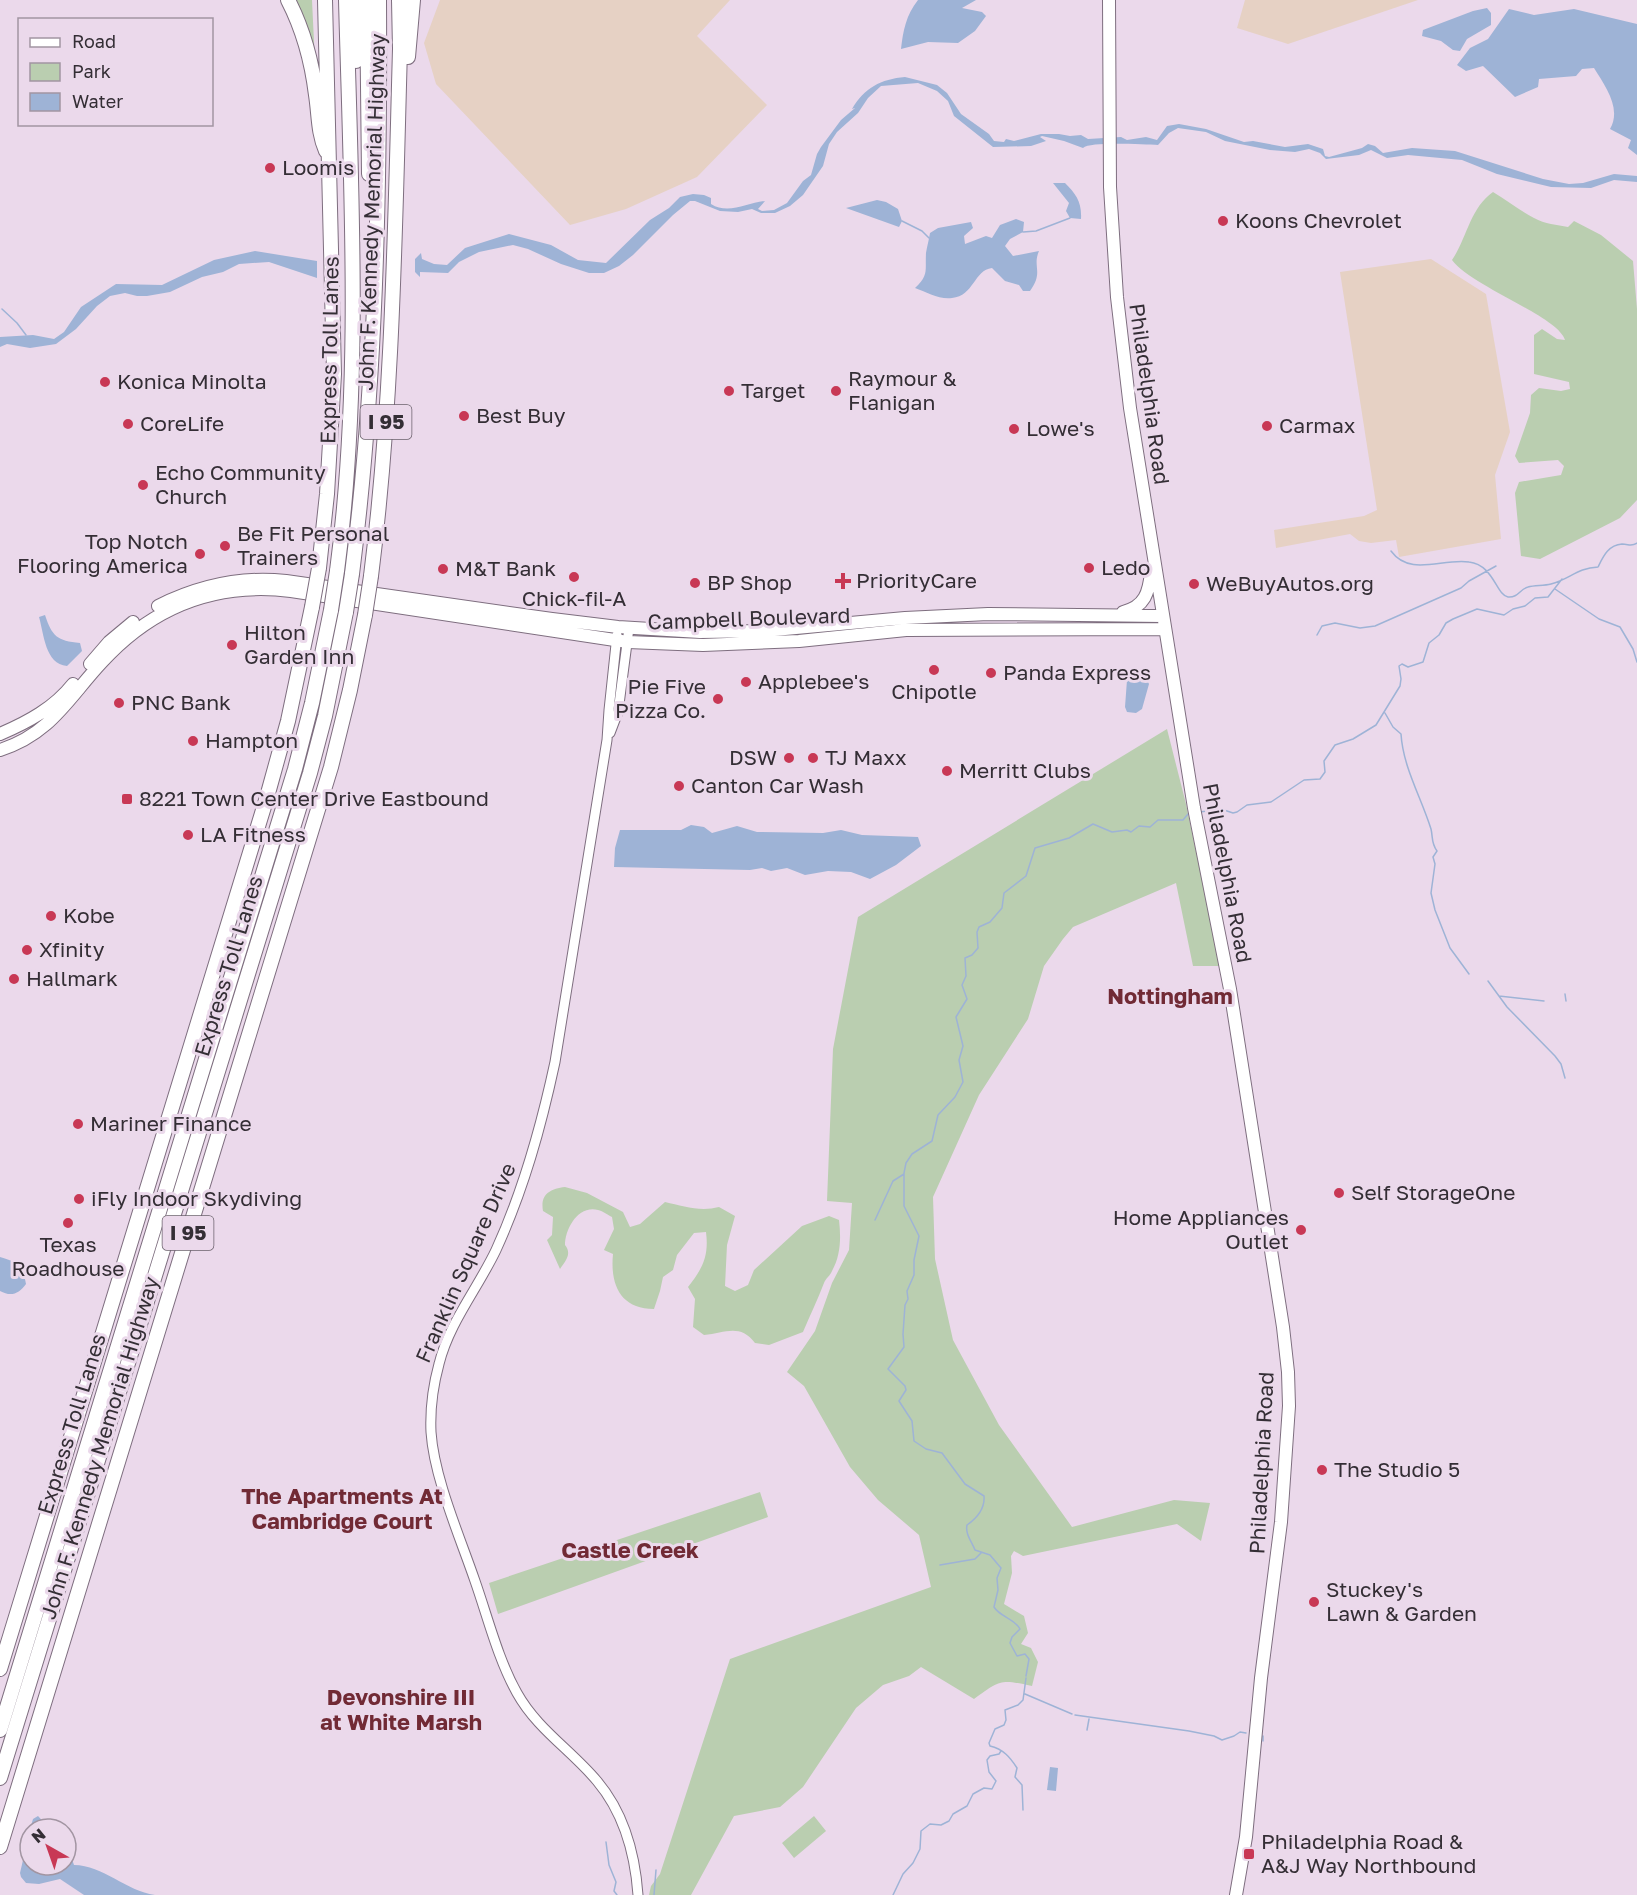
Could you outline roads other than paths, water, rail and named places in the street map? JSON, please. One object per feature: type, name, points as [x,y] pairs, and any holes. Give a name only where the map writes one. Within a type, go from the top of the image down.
[{"type":"highway","points":[[288,0],[300,25],[308,54],[320,131],[330,161]]},
{"type":"highway","name":"John F. Kennedy Memorial Highway","points":[[0,1669],[267,796],[291,710],[312,607],[319,568],[328,485],[334,374],[325,0]]},
{"type":"highway","name":"Express Toll Lanes","points":[[0,1731],[296,769],[331,610],[351,424],[354,333],[346,0]]},
{"type":"highway","points":[[353,278],[357,0]]},
{"type":"highway","points":[[367,0],[369,260],[374,299]]},
{"type":"highway","name":"Express Toll Lanes","points":[[0,1778],[304,795],[328,705],[352,574],[364,456],[374,299],[380,0]]},
{"type":"highway","name":"John F. Kennedy Memorial Highway","points":[[0,1847],[331,767],[365,615],[386,425],[400,49],[399,0]]},
{"type":"highway","points":[[396,175],[404,150],[413,0]]},
{"type":"main road","name":"Philadelphia Road","points":[[1110,0],[1109,149],[1117,297],[1130,408],[1194,808],[1230,988],[1288,1372],[1281,1522],[1261,1678],[1246,1837],[1236,1895]]},
{"type":"main road","points":[[1107,616],[1131,610],[1145,600],[1150,585],[1153,559]]},
{"type":"main road","name":"Campbell Boulevard","points":[[0,734],[57,702],[110,642],[136,620],[191,591],[230,582],[286,580],[623,628],[700,632],[763,631],[915,617],[988,614],[1162,616]]},
{"type":"main road","name":"Campbell Boulevard","points":[[0,750],[46,725],[64,708],[102,662],[129,635],[146,623],[163,612],[188,602],[231,590],[257,588],[291,591],[622,641],[703,645],[799,641],[906,630],[1164,629]]},
{"type":"street","name":"Franklin Square Drive","points":[[623,628],[618,712],[608,741],[555,1062],[540,1127],[515,1207],[488,1265],[442,1352],[432,1396],[431,1433],[439,1476],[512,1683],[541,1727],[596,1780],[613,1803],[632,1850],[638,1895]]},
{"type":"water","points":[[918,0],[976,0],[962,8],[982,12],[986,16],[975,31],[958,43],[928,42],[901,49],[906,23]]},
{"type":"water","points":[[1487,8],[1491,13],[1491,25],[1467,39],[1460,51],[1453,50],[1441,41],[1422,36],[1423,30]]},
{"type":"water","points":[[1509,9],[1534,15],[1574,9],[1637,24],[1637,155],[1628,148],[1631,140],[1610,129],[1614,113],[1611,97],[1594,68],[1582,69],[1576,76],[1539,79],[1538,87],[1515,97],[1483,66],[1466,71],[1457,65],[1470,48],[1488,39]]},
{"type":"water","points":[[905,77],[937,85],[947,93],[961,114],[989,134],[994,141],[1004,142],[1006,139],[1014,141],[1041,134],[1081,135],[1088,139],[1121,137],[1127,140],[1146,137],[1157,140],[1167,126],[1179,124],[1206,129],[1244,142],[1253,141],[1285,147],[1308,144],[1323,149],[1325,156],[1329,157],[1362,148],[1368,144],[1375,146],[1383,153],[1412,148],[1455,151],[1543,179],[1569,184],[1583,183],[1614,174],[1637,176],[1637,182],[1614,180],[1591,188],[1551,187],[1497,174],[1462,160],[1408,155],[1387,158],[1371,150],[1359,155],[1326,159],[1320,153],[1309,149],[1295,152],[1270,150],[1225,141],[1206,132],[1178,128],[1169,133],[1158,145],[1107,144],[1083,148],[1042,136],[1040,137],[1046,141],[1031,146],[993,147],[954,116],[948,101],[937,91],[918,83],[881,86],[868,98],[858,113],[837,132],[829,144],[823,166],[803,195],[790,206],[775,213],[761,213],[752,209],[738,212],[720,211],[690,201],[633,255],[619,266],[604,273],[589,273],[513,245],[479,252],[459,262],[448,273],[420,272],[420,277],[415,272],[415,259],[421,253],[422,259],[434,264],[447,265],[465,248],[509,234],[551,245],[578,260],[606,263],[650,220],[669,208],[680,197],[693,194],[711,198],[711,204],[717,207],[731,208],[765,201],[758,209],[774,210],[787,203],[803,181],[811,175],[821,147],[841,120],[855,108],[852,109],[862,95],[881,82]]},
{"type":"water","points":[[1053,183],[1065,183],[1072,191],[1078,199],[1081,219],[1070,218],[1066,211],[1069,203]]},
{"type":"water","points":[[877,200],[898,209],[902,221],[899,227],[846,208]]},
{"type":"water","points":[[1016,219],[1024,222],[1023,232],[1010,239],[1005,246],[1013,256],[1039,251],[1036,279],[1030,291],[1023,291],[1019,285],[1005,281],[992,268],[981,273],[965,293],[952,298],[943,298],[915,288],[925,272],[930,233],[938,228],[971,222],[973,228],[964,236],[965,244],[986,236],[992,238],[1000,225]]},
{"type":"water","points":[[255,251],[317,261],[317,278],[269,262],[239,264],[223,272],[202,277],[170,292],[147,296],[125,293],[110,296],[97,306],[76,329],[56,344],[30,348],[7,344],[0,347],[0,337],[33,335],[54,339],[64,332],[81,307],[116,284],[162,285],[214,260]]},
{"type":"water","points":[[45,615],[56,636],[66,641],[80,643],[82,651],[67,666],[54,660],[50,654],[39,617]]},
{"type":"water","points":[[1131,678],[1147,680],[1149,684],[1142,709],[1136,713],[1127,712],[1125,707],[1127,680]]},
{"type":"water","points":[[691,825],[704,827],[712,833],[737,826],[757,832],[823,833],[841,830],[862,835],[918,837],[921,846],[896,865],[870,879],[851,872],[828,871],[805,875],[787,868],[771,871],[762,868],[750,870],[614,867],[615,848],[620,830],[681,830]]},
{"type":"water","points":[[0,1257],[21,1269],[26,1284],[18,1292],[8,1294],[0,1291]]},
{"type":"water","points":[[1050,1767],[1058,1768],[1056,1791],[1047,1790]]},
{"type":"water","points":[[78,1865],[85,1866],[105,1873],[134,1889],[155,1895],[84,1895],[60,1879],[39,1884],[26,1883],[21,1877],[78,1877]]},
{"type":"waterway","points":[[1023,232],[1036,231],[1070,218]]},
{"type":"waterway","points":[[902,221],[922,231],[929,238]]},
{"type":"waterway","points":[[2,309],[26,335]]},
{"type":"waterway","points":[[1391,551],[1399,559],[1417,565],[1459,561],[1477,564],[1484,568],[1504,595],[1511,597],[1528,587],[1551,584],[1584,569],[1598,567],[1613,547],[1637,543]]},
{"type":"waterway","points":[[1317,635],[1322,626],[1335,623],[1360,628],[1375,626],[1461,588],[1496,566]]},
{"type":"waterway","points":[[1200,812],[1221,809],[1237,812],[1247,805],[1271,802],[1304,780],[1320,779],[1325,772],[1324,761],[1335,745],[1353,739],[1376,725],[1400,686],[1399,666],[1402,664],[1408,667],[1423,662],[1429,643],[1439,635],[1446,623],[1477,609],[1504,615],[1513,609],[1525,606],[1535,598],[1548,597],[1562,579]]},
{"type":"waterway","points":[[1555,589],[1599,619],[1620,627],[1633,649],[1637,662]]},
{"type":"waterway","points":[[1385,713],[1393,727],[1401,734],[1405,758],[1437,851],[1433,857],[1435,864],[1431,893],[1435,910],[1450,948],[1469,974]]},
{"type":"waterway","points":[[1026,1676],[1029,1659],[1025,1654],[1017,1656],[1010,1643],[1012,1637],[1020,1629],[994,1607],[998,1590],[997,1578],[1001,1568],[990,1555],[975,1550],[967,1532],[967,1525],[982,1509],[984,1496],[965,1484],[942,1453],[926,1449],[914,1441],[912,1421],[899,1401],[906,1390],[905,1386],[888,1369],[904,1347],[905,1305],[908,1299],[907,1291],[914,1275],[914,1260],[919,1236],[904,1206],[904,1173],[906,1163],[912,1154],[932,1141],[938,1115],[955,1097],[963,1082],[959,1060],[963,1046],[956,1017],[967,999],[962,985],[966,976],[965,958],[972,955],[978,948],[979,927],[990,922],[1002,908],[1004,893],[1026,876],[1035,848],[1069,838],[1093,824],[1112,832],[1127,830],[1131,832],[1139,826],[1150,827],[1158,820],[1183,820],[1188,814]]},
{"type":"waterway","points":[[1488,981],[1507,1007],[1555,1056],[1561,1064],[1565,1078]]},
{"type":"waterway","points":[[1565,994],[1566,1001]]},
{"type":"waterway","points":[[1499,996],[1544,1001]]},
{"type":"waterway","points":[[875,1220],[893,1181],[904,1174]]},
{"type":"waterway","points":[[940,1565],[975,1559],[981,1553]]},
{"type":"waterway","points":[[1023,1810],[1022,1785],[1015,1777],[1017,1768],[1006,1754],[990,1746],[989,1743],[995,1729],[1004,1725],[1005,1710],[1018,1705],[1023,1700],[1026,1678]]},
{"type":"waterway","points":[[1025,1694],[1072,1714]]},
{"type":"waterway","points":[[1075,1715],[1189,1731],[1222,1740],[1240,1732],[1246,1733]]},
{"type":"waterway","points":[[1087,1730],[1089,1719]]},
{"type":"waterway","points":[[1263,1736],[1263,1741]]},
{"type":"waterway","points":[[893,1895],[903,1874],[913,1863],[920,1849],[921,1831],[930,1824],[941,1825],[949,1821],[953,1814],[967,1806],[973,1794],[984,1788],[992,1789],[996,1781],[989,1772],[987,1760],[1001,1751]]},
{"type":"waterway","points":[[606,1842],[609,1865],[616,1882],[614,1891],[617,1895]]},
{"type":"waterway","points":[[654,1895],[656,1870]]},
{"type":"place","name":"Loomis","points":[[270,168]]},
{"type":"place","name":"Koons Chevrolet","points":[[1223,221]]},
{"type":"place","name":"Konica Minolta","points":[[105,382]]},
{"type":"place","name":"Target","points":[[729,391]]},
{"type":"place","name":"Raymour & Flanigan","points":[[836,391]]},
{"type":"place","name":"Best Buy","points":[[464,416]]},
{"type":"place","name":"CoreLife","points":[[128,424]]},
{"type":"place","name":"Carmax","points":[[1267,426]]},
{"type":"place","name":"Lowe's","points":[[1014,429]]},
{"type":"place","name":"Echo Community Church","points":[[143,485]]},
{"type":"place","name":"Be Fit Personal Trainers","points":[[225,546]]},
{"type":"place","name":"Top Notch Flooring America","points":[[200,554]]},
{"type":"place","name":"Ledo","points":[[1089,568]]},
{"type":"place","name":"M&T Bank","points":[[443,569]]},
{"type":"place","name":"Chick-fil-A","points":[[574,577]]},
{"type":"place","name":"PriorityCare","points":[[843,581]]},
{"type":"place","name":"BP Shop","points":[[695,583]]},
{"type":"place","name":"WeBuyAutos.org","points":[[1194,584]]},
{"type":"place","name":"Hilton Garden Inn","points":[[232,645]]},
{"type":"place","name":"Chipotle","points":[[934,670]]},
{"type":"place","name":"Panda Express","points":[[991,673]]},
{"type":"place","name":"Applebee's","points":[[746,682]]},
{"type":"place","name":"Pie Five Pizza Co.","points":[[718,699]]},
{"type":"place","name":"PNC Bank","points":[[119,703]]},
{"type":"place","name":"Hampton","points":[[193,741]]},
{"type":"place","name":"DSW","points":[[789,758]]},
{"type":"place","name":"TJ Maxx","points":[[813,758]]},
{"type":"place","name":"Merritt Clubs","points":[[947,771]]},
{"type":"place","name":"Canton Car Wash","points":[[679,786]]},
{"type":"place","name":"8221 Town Center Drive Eastbound","points":[[127,799]]},
{"type":"place","name":"LA Fitness","points":[[188,835]]},
{"type":"place","name":"Kobe","points":[[51,916]]},
{"type":"place","name":"Xfinity","points":[[27,950]]},
{"type":"place","name":"Hallmark","points":[[14,979]]},
{"type":"place","name":"Mariner Finance","points":[[78,1124]]},
{"type":"place","name":"Self StorageOne","points":[[1339,1193]]},
{"type":"place","name":"iFly Indoor Skydiving","points":[[79,1199]]},
{"type":"place","name":"Texas Roadhouse","points":[[68,1223]]},
{"type":"place","name":"Home Appliances Outlet","points":[[1301,1230]]},
{"type":"place","name":"The Studio 5","points":[[1322,1470]]},
{"type":"place","name":"Stuckey's Lawn & Garden","points":[[1314,1602]]},
{"type":"place","name":"Philadelphia Road & A&J Way Northbound","points":[[1249,1854]]},
{"type":"district","name":"Nottingham","points":[[1170,996]]},
{"type":"district","name":"The Apartments At Cambridge Court","points":[[342,1508]]},
{"type":"district","name":"Castle Creek","points":[[630,1550]]},
{"type":"district","name":"Devonshire III at White Marsh","points":[[401,1710]]}]
